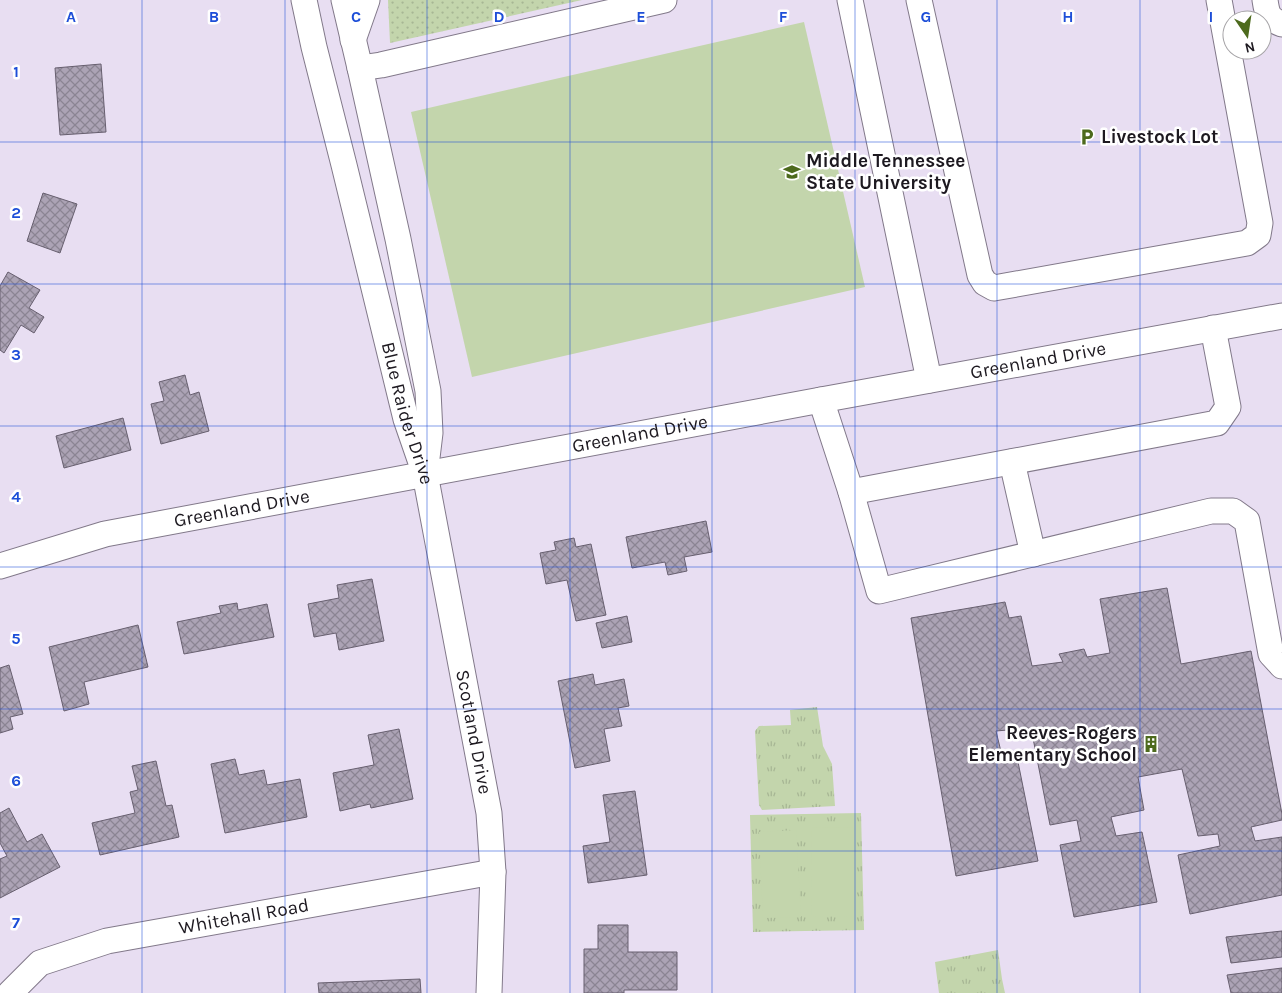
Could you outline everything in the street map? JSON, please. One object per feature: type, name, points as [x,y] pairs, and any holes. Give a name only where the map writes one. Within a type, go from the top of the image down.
[{"type":"street","name":"Blue Raider Drive","points":[[304,0],[406,419],[425,474]]},
{"type":"street","name":"Blue Raider Drive","points":[[344,0],[398,239],[428,392],[430,433],[425,474]]},
{"type":"street","points":[[353,40],[367,0]]},
{"type":"street","points":[[360,68],[390,63],[664,0]]},
{"type":"street","points":[[850,0],[929,380]]},
{"type":"street","points":[[919,0],[980,274],[985,283],[994,288],[1247,243],[1258,235],[1260,223],[1218,0]]},
{"type":"street","points":[[1265,0],[1267,14],[1274,21],[1282,24]]},
{"type":"street","name":"Greenland Drive","points":[[0,566],[106,534],[1282,316]]},
{"type":"street","points":[[851,492],[1217,422],[1228,408],[1213,328]]},
{"type":"street","points":[[821,400],[851,492],[879,591],[1211,511],[1233,511],[1247,521],[1271,654],[1282,666]]},
{"type":"street","points":[[1012,462],[1033,554]]},
{"type":"street","name":"Scotland Drive","points":[[425,474],[489,813],[492,872],[489,993]]},
{"type":"street","name":"Whitehall Road","points":[[10,993],[40,963],[107,941],[492,872]]},
{"type":"green space","points":[[388,0],[582,0],[390,43]]},
{"type":"green space","points":[[804,22],[865,287],[472,377],[411,112]]},
{"type":"green space","points":[[817,707],[823,746],[832,764],[835,806],[762,810],[759,805],[755,731],[759,726],[791,725],[790,710]]},
{"type":"green space","points":[[861,813],[864,930],[753,932],[750,815]]},
{"type":"green space","points":[[853,827],[855,916],[812,917],[811,828]]},
{"type":"green space","points":[[796,830],[801,917],[763,918],[759,832]]},
{"type":"green space","points":[[998,950],[1005,993],[939,993],[935,962]]},
{"type":"building","points":[[101,64],[106,132],[60,135],[55,68]]},
{"type":"building","points":[[43,193],[77,204],[60,253],[27,241]]},
{"type":"building","points":[[8,272],[40,290],[29,308],[44,317],[34,333],[21,325],[4,353],[0,350],[0,286]]},
{"type":"building","points":[[185,375],[190,395],[199,392],[209,431],[161,444],[151,404],[164,401],[159,382]]},
{"type":"building","points":[[123,418],[131,450],[64,468],[56,436]]},
{"type":"building","points":[[706,521],[712,552],[684,557],[687,571],[668,575],[665,562],[632,568],[626,537]]},
{"type":"building","points":[[574,538],[576,547],[591,544],[606,615],[576,621],[567,580],[546,584],[540,553],[556,550],[554,542]]},
{"type":"building","points":[[372,579],[384,641],[339,650],[336,633],[314,637],[308,604],[339,598],[337,585]]},
{"type":"building","name":"Reeves-Rogers Elementary School","points":[[1167,588],[1181,664],[1251,651],[1282,820],[1251,827],[1255,841],[1282,837],[1282,895],[1190,914],[1178,855],[1220,846],[1218,834],[1198,836],[1182,769],[1138,777],[1144,810],[1111,817],[1116,836],[1142,832],[1157,902],[1074,917],[1060,845],[1081,841],[1077,820],[1050,825],[1031,728],[996,731],[1003,760],[1017,757],[1038,861],[956,876],[911,618],[1005,602],[1009,618],[1021,616],[1032,666],[1063,662],[1059,654],[1084,649],[1087,657],[1110,653],[1100,599]]},
{"type":"building","points":[[237,603],[238,610],[267,604],[274,637],[184,654],[177,622],[221,613],[219,606]]},
{"type":"building","points":[[627,616],[632,642],[602,648],[596,623]]},
{"type":"building","points":[[138,625],[148,667],[84,682],[89,704],[64,711],[49,647]]},
{"type":"building","points":[[9,665],[23,714],[10,717],[13,729],[0,733],[0,668]]},
{"type":"building","points":[[593,674],[595,685],[624,679],[629,706],[618,708],[622,726],[604,729],[610,761],[575,768],[558,681]]},
{"type":"building","points":[[399,729],[413,799],[371,808],[370,804],[340,811],[333,773],[374,765],[368,735]]},
{"type":"building","points":[[235,759],[239,775],[264,770],[267,785],[300,779],[307,817],[225,833],[211,764]]},
{"type":"building","points":[[156,761],[166,806],[172,805],[179,837],[100,855],[92,823],[135,813],[130,792],[138,790],[132,766]]},
{"type":"building","points":[[635,791],[647,875],[588,883],[583,846],[610,842],[603,795]]},
{"type":"building","points":[[9,808],[27,842],[42,834],[60,867],[0,898],[0,859],[7,856],[0,843],[0,813]]},
{"type":"building","points":[[598,925],[628,925],[628,952],[677,952],[677,990],[624,990],[624,993],[584,993],[584,949],[598,949]]},
{"type":"building","points":[[1282,931],[1282,957],[1231,963],[1226,937]]},
{"type":"building","points":[[1282,968],[1282,993],[1231,993],[1227,975]]},
{"type":"building","points":[[420,979],[421,993],[319,993],[318,983]]},
{"type":"place","name":"Livestock Lot","points":[[1087,137]]},
{"type":"place","name":"Middle Tennessee State University","points":[[792,172]]},
{"type":"place","name":"Reeves-Rogers Elementary School","points":[[1151,744]]}]
